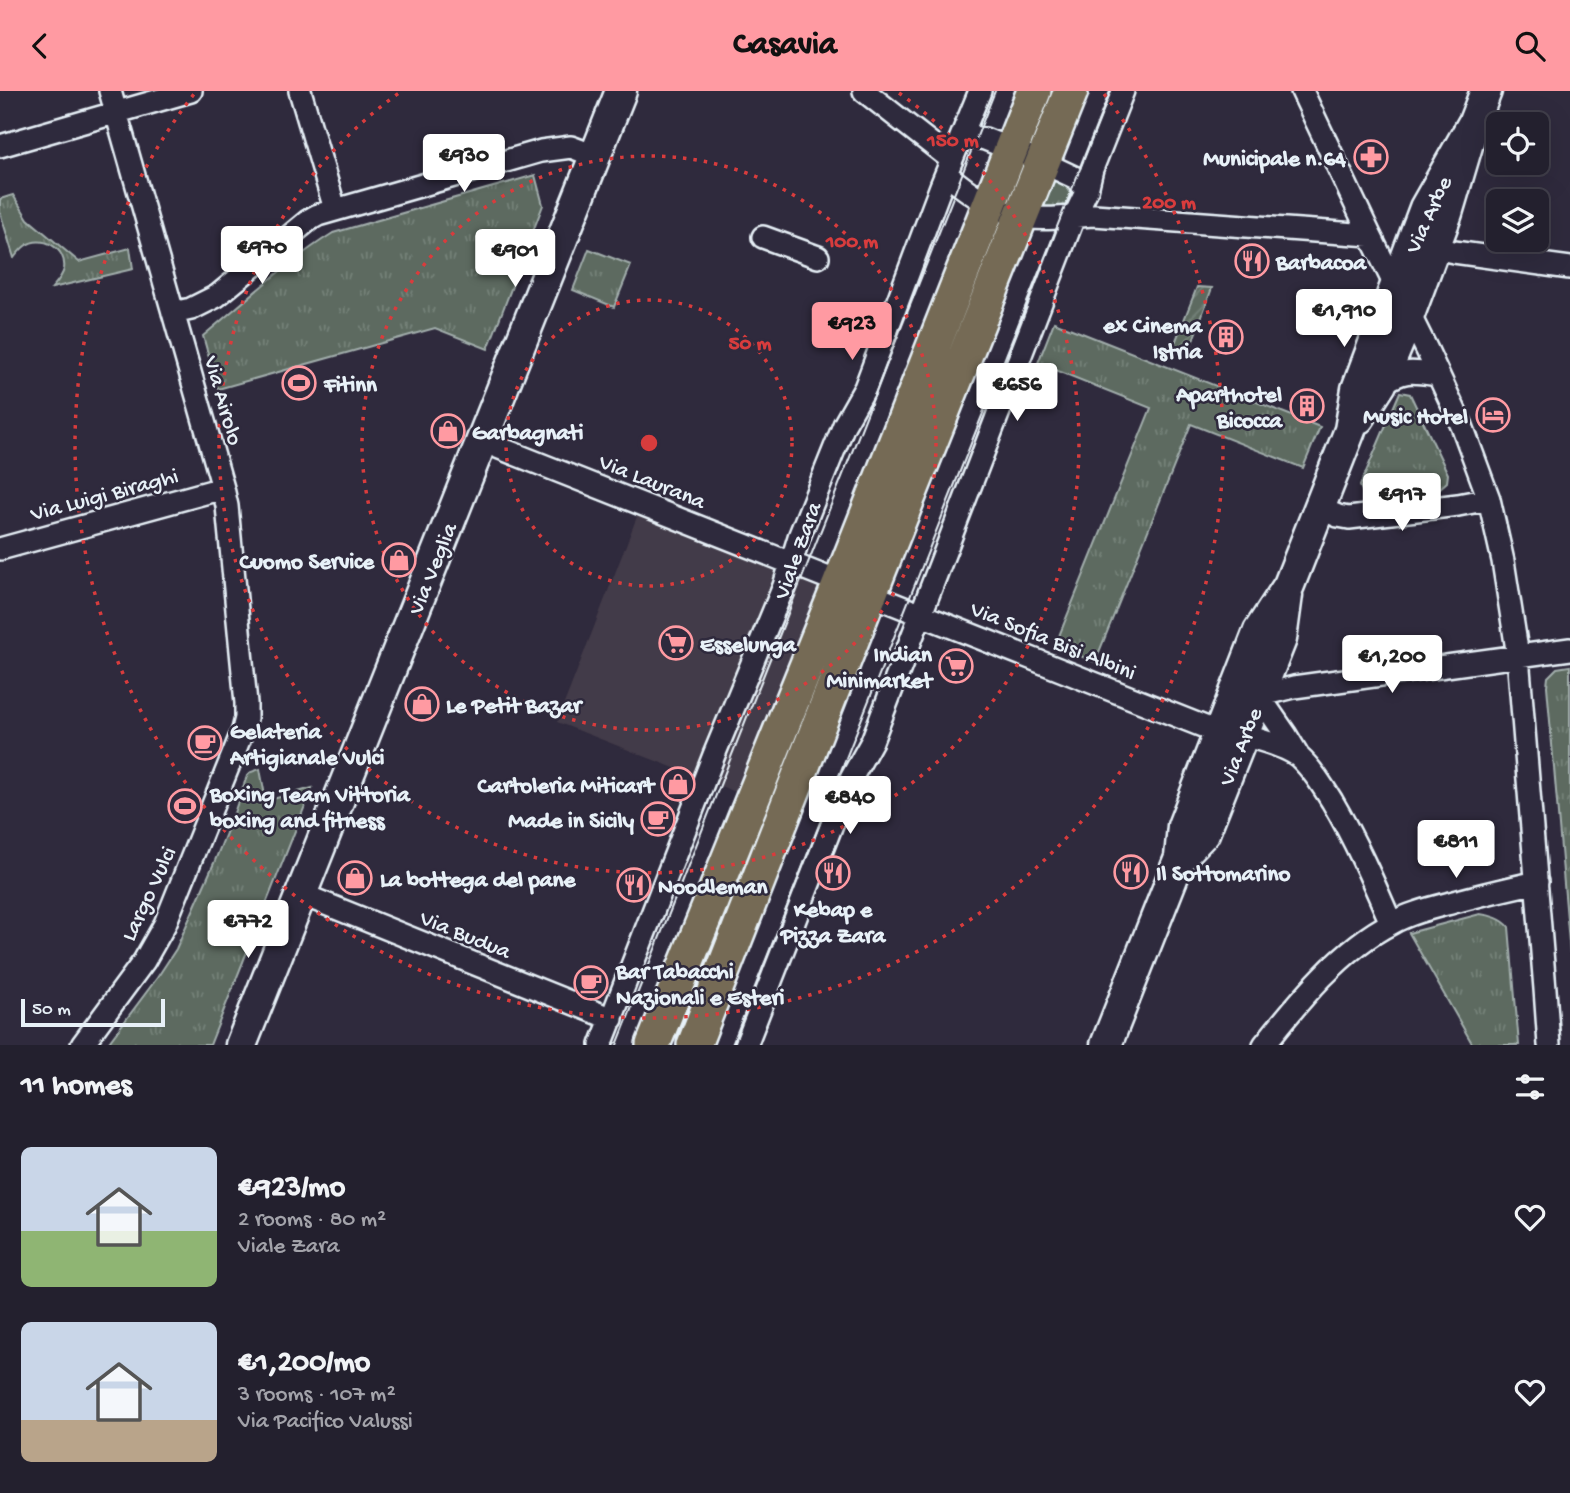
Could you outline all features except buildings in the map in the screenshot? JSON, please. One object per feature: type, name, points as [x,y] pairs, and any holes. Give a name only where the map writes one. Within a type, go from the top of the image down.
[{"type":"main road","points":[[694,1045],[988,205],[1034,91]]},
{"type":"main road","points":[[653,1045],[1019,217],[1071,91]]},
{"type":"street","name":"Via Airolo","points":[[110,91],[227,506],[246,703],[243,730]]},
{"type":"street","points":[[0,146],[191,91]]},
{"type":"street","points":[[300,91],[335,209]]},
{"type":"street","name":"Via Veglia","points":[[241,1045],[621,91]]},
{"type":"street","points":[[864,91],[988,205],[1019,217],[1094,215],[1370,235]]},
{"type":"street","name":"Viale Zara","points":[[601,1045],[784,586],[798,566],[844,425],[865,389],[980,91]]},
{"type":"street","points":[[746,1045],[847,786],[872,741],[1123,91]]},
{"type":"street","points":[[1302,91],[1370,235],[1410,312],[1462,426],[1489,499],[1503,561],[1517,656],[1549,1045]]},
{"type":"street","name":"Via Arbe","points":[[1350,430],[1381,384],[1410,312],[1447,213],[1486,91]]},
{"type":"street","name":"Via Arbe","points":[[1106,1045],[1180,858],[1204,832],[1259,631],[1289,585],[1350,430],[1357,389],[1425,208],[1474,122]]},
{"type":"street","points":[[962,135],[985,139],[1042,162],[1076,178],[1087,190]]},
{"type":"street","points":[[173,313],[191,309],[217,296],[309,221],[335,209],[541,151],[570,148],[595,156]]},
{"type":"street","points":[[763,237],[818,257]]},
{"type":"street","points":[[1434,248],[1570,268]]},
{"type":"street","points":[[1381,384],[1397,374],[1412,372],[1438,375]]},
{"type":"street","name":"Via Laurana","points":[[482,441],[798,566]]},
{"type":"street","name":"Via Luigi Biraghi","points":[[0,549],[223,488]]},
{"type":"street","points":[[1319,508],[1349,518],[1489,499]]},
{"type":"street","name":"Viale Zara","points":[[798,566],[855,588]]},
{"type":"street","name":"Via Arbe","points":[[1232,734],[1259,696],[1281,639],[1289,585]]},
{"type":"street","name":"Via Sofia Bisi Albini","points":[[855,588],[1232,734],[1277,746],[1298,755]]},
{"type":"street","points":[[1391,923],[1343,820],[1322,785],[1298,755],[1259,696],[1294,687],[1570,649]]},
{"type":"street","name":"Largo Vulci","points":[[82,1045],[156,941],[174,904],[243,730]]},
{"type":"street","points":[[1264,1045],[1285,1017],[1335,965],[1371,935],[1391,923],[1445,904],[1536,882]]},
{"type":"street","name":"Via Budua","points":[[301,894],[612,1019]]},
{"type":"street","points":[[1545,989],[1560,1045]]},
{"type":"shaded area","points":[[640,509],[835,585],[751,798],[557,722]]},
{"type":"green space","points":[[535,175],[543,205],[488,349],[435,328],[218,389],[203,336],[316,244],[333,233]]},
{"type":"green space","points":[[1057,177],[1073,195],[1071,207],[1040,210],[1049,181]]},
{"type":"green space","points":[[13,195],[28,219],[79,262],[130,248],[133,269],[52,288],[61,277],[64,261],[52,245],[46,242],[32,243],[14,258],[0,212],[0,199]]},
{"type":"green space","points":[[589,249],[631,265],[614,307],[573,290]]},
{"type":"green space","points":[[1197,287],[1212,288],[1188,354],[1173,348]]},
{"type":"green space","points":[[1054,322],[1320,427],[1303,468],[1191,424],[1095,662],[1055,646],[1151,408],[1038,363]]},
{"type":"green space","points":[[1400,392],[1410,394],[1448,474],[1447,482],[1439,489],[1365,498],[1360,486]]},
{"type":"green space","points":[[1570,666],[1570,954],[1547,686],[1548,677],[1557,668]]},
{"type":"green space","points":[[260,769],[266,801],[312,788],[210,1045],[107,1045],[176,949],[214,863],[247,776]]},
{"type":"green space","points":[[1480,914],[1496,918],[1509,927],[1519,1045],[1473,1045],[1409,933]]},
{"type":"tram line","points":[[617,1045],[995,91]]},
{"type":"tram line","points":[[732,1045],[1111,91]]},
{"type":"place","name":"Municipale n.64","points":[[1371,157]]},
{"type":"place","name":"Barbacoa","points":[[1252,261]]},
{"type":"place","name":"ex Cinema Istria","points":[[1226,337]]},
{"type":"place","name":"Fitinn","points":[[299,383]]},
{"type":"place","name":"Aparthotel Bicocca","points":[[1307,406]]},
{"type":"place","name":"Music Hotel","points":[[1493,415]]},
{"type":"place","name":"Garbagnati","points":[[448,431]]},
{"type":"place","name":"Cuomo Service","points":[[399,560]]},
{"type":"place","name":"Esselunga","points":[[676,643]]},
{"type":"place","name":"Indian Minimarket","points":[[956,666]]},
{"type":"place","name":"Le Petit Bazar","points":[[422,704]]},
{"type":"place","name":"Gelateria Artigianale Vulci","points":[[205,743]]},
{"type":"place","name":"Cartoleria Miticart","points":[[678,784]]},
{"type":"place","name":"Boxing Team Vittoria boxing and fitness","points":[[185,806]]},
{"type":"place","name":"Made in Sicily","points":[[658,819]]},
{"type":"place","name":"Il Sottomarino","points":[[1131,872]]},
{"type":"place","name":"Kebap e Pizza Zara","points":[[833,873]]},
{"type":"place","name":"La bottega del pane","points":[[355,878]]},
{"type":"place","name":"Noodleman","points":[[634,885]]},
{"type":"place","name":"Bar Tabacchi Nazionali e Esteri","points":[[591,983]]}]
